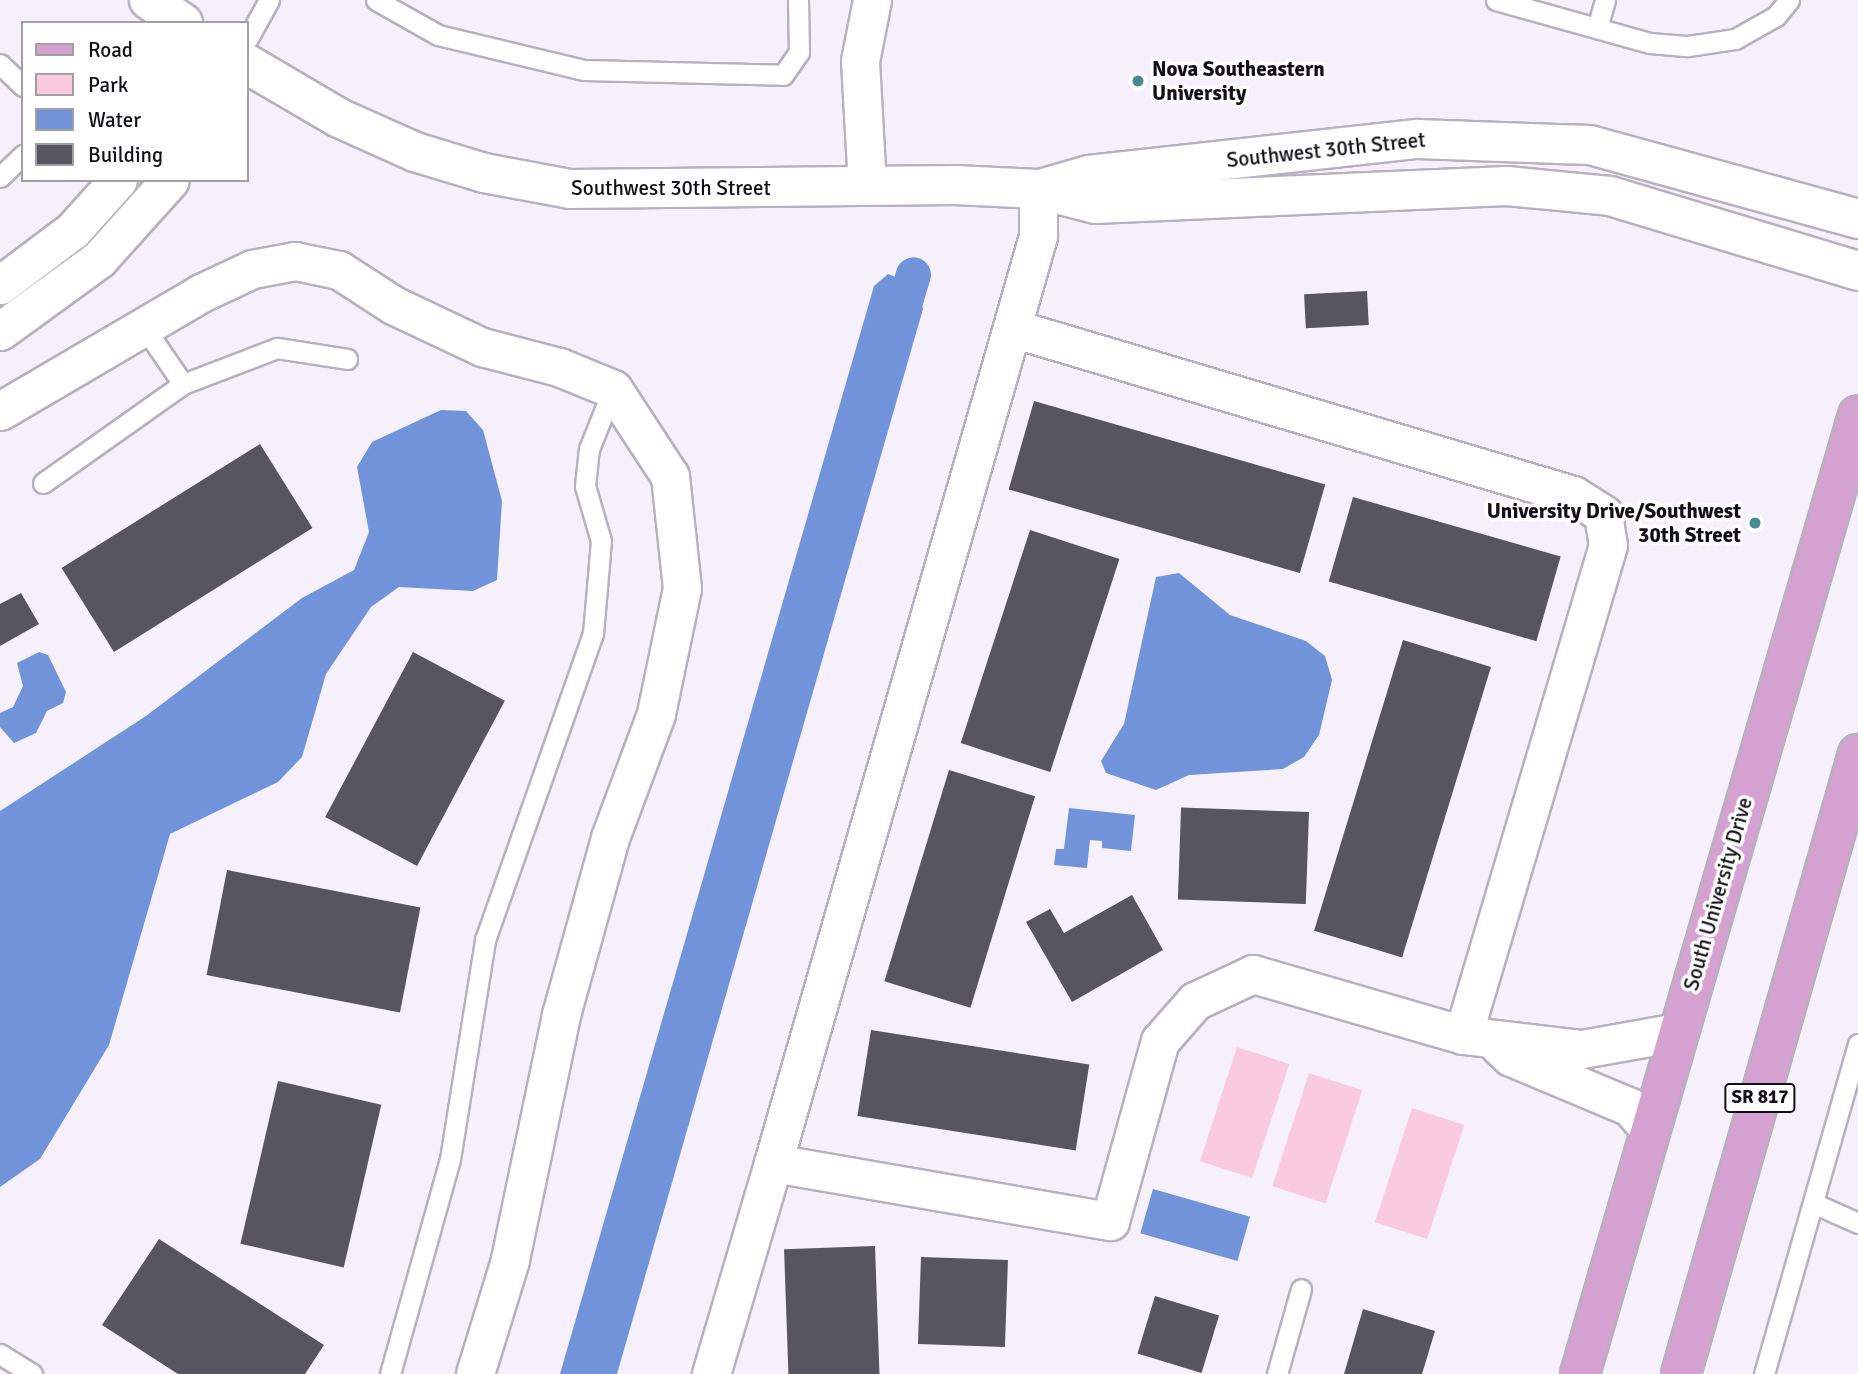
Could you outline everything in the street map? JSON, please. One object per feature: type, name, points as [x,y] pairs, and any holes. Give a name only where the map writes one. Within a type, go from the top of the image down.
[{"type":"main road","name":"South University Drive","points":[[1580,1374],[1648,1128],[1858,415]]},
{"type":"main road","name":"SR 817","points":[[1681,1374],[1858,754]]},
{"type":"street","points":[[149,0],[180,21]]},
{"type":"street","points":[[867,187],[860,61],[872,0]]},
{"type":"street","name":"Southwest 30th Street","points":[[248,65],[377,135],[449,164],[514,180],[625,192],[867,187],[1038,189],[1095,204],[1507,186],[1610,196],[1858,271]]},
{"type":"street","name":"Southwest 30th Street","points":[[1038,189],[1089,176],[1417,139],[1590,145],[1858,219]]},
{"type":"street","points":[[0,285],[73,230],[116,182]]},
{"type":"street","points":[[0,331],[99,259],[168,182]]},
{"type":"street","points":[[711,1374],[1038,236],[1038,189]]},
{"type":"street","points":[[0,411],[144,327],[252,269],[295,261],[339,270],[393,305],[482,347],[559,367],[613,389],[670,476],[682,588],[656,713],[610,838],[561,1015],[510,1260],[475,1374]]},
{"type":"street","points":[[1012,328],[1573,495],[1603,514],[1608,545],[1477,1036]]},
{"type":"street","points":[[773,1163],[1110,1221],[1160,1041],[1195,1001],[1234,979],[1253,974],[1282,979],[1477,1036],[1582,1049],[1677,1032]]},
{"type":"street","points":[[1477,1036],[1511,1057],[1630,1107],[1648,1128]]},
{"type":"lane","points":[[248,38],[269,0]]},
{"type":"lane","points":[[376,0],[438,35],[584,70],[783,75],[799,52],[798,0]]},
{"type":"lane","points":[[1496,0],[1650,43],[1711,44],[1758,28],[1789,0]]},
{"type":"lane","points":[[1597,28],[1605,0]]},
{"type":"lane","points":[[0,64],[21,84]]},
{"type":"lane","points":[[0,177],[21,157]]},
{"type":"lane","points":[[144,327],[183,384]]},
{"type":"lane","points":[[43,483],[183,384],[278,348],[346,359]]},
{"type":"lane","points":[[390,1374],[450,1158],[485,940],[593,634],[601,541],[585,486],[589,449],[613,389]]},
{"type":"lane","points":[[1764,1374],[1858,1044]]},
{"type":"lane","points":[[1812,1203],[1858,1223]]},
{"type":"lane","points":[[1277,1374],[1301,1289]]},
{"type":"lane","points":[[0,1354],[32,1374]]},
{"type":"green space","points":[[1237,1047],[1289,1064],[1252,1178],[1200,1161]]},
{"type":"green space","points":[[1309,1073],[1362,1090],[1325,1203],[1272,1186]]},
{"type":"green space","points":[[1412,1108],[1464,1125],[1427,1239],[1375,1222]]},
{"type":"water","points":[[888,274],[917,286],[923,309],[617,1374],[560,1374],[874,286]]},
{"type":"water","points":[[441,410],[466,411],[483,430],[502,501],[497,580],[473,591],[399,587],[371,607],[326,674],[302,757],[278,782],[170,834],[109,1045],[40,1159],[0,1187],[0,811],[146,716],[302,598],[354,570],[369,532],[357,467],[372,442]]},
{"type":"water","points":[[1179,573],[1230,615],[1306,641],[1325,656],[1332,680],[1319,735],[1304,757],[1283,769],[1189,775],[1156,790],[1106,773],[1101,761],[1124,724],[1156,577]]},
{"type":"water","points":[[39,652],[48,655],[66,692],[63,703],[47,711],[36,733],[14,743],[0,727],[0,713],[13,707],[23,686],[17,663]]},
{"type":"water","points":[[1069,808],[1135,815],[1131,851],[1102,848],[1102,841],[1090,840],[1087,868],[1054,865],[1056,849],[1064,849]]},
{"type":"water","points":[[1153,1189],[1250,1217],[1237,1261],[1140,1233]]},
{"type":"building","points":[[1367,291],[1369,325],[1306,328],[1304,294]]},
{"type":"building","points":[[1034,401],[1325,485],[1300,573],[1009,489]]},
{"type":"building","points":[[260,444],[312,528],[114,652],[62,568]]},
{"type":"building","points":[[1353,497],[1561,557],[1536,641],[1329,582]]},
{"type":"building","points":[[1030,530],[1119,559],[1050,772],[961,743]]},
{"type":"building","points":[[21,593],[39,624],[0,646],[0,604]]},
{"type":"building","points":[[1403,640],[1491,667],[1402,958],[1314,931]]},
{"type":"building","points":[[413,652],[505,701],[417,866],[325,817]]},
{"type":"building","points":[[949,770],[1035,796],[970,1008],[884,981]]},
{"type":"building","points":[[1181,808],[1309,812],[1306,904],[1178,899]]},
{"type":"building","points":[[227,870],[420,908],[400,1013],[207,975]]},
{"type":"building","points":[[1132,895],[1163,950],[1072,1002],[1026,922],[1050,909],[1064,933]]},
{"type":"building","points":[[871,1030],[1089,1065],[1076,1151],[857,1116]]},
{"type":"building","points":[[278,1081],[381,1105],[344,1268],[240,1244]]},
{"type":"building","points":[[159,1239],[324,1345],[305,1374],[178,1374],[102,1325]]},
{"type":"building","points":[[875,1246],[879,1374],[788,1374],[784,1249]]},
{"type":"building","points":[[921,1257],[1008,1260],[1005,1347],[918,1344]]},
{"type":"building","points":[[1155,1296],[1219,1316],[1202,1373],[1137,1353]]},
{"type":"building","points":[[1363,1309],[1435,1331],[1422,1374],[1344,1374]]},
{"type":"waterway","points":[[897,328],[913,274]]},
{"type":"place","name":"Nova Southeastern University","points":[[1138,81]]},
{"type":"place","name":"University Drive/Southwest 30th Street","points":[[1755,523]]}]
